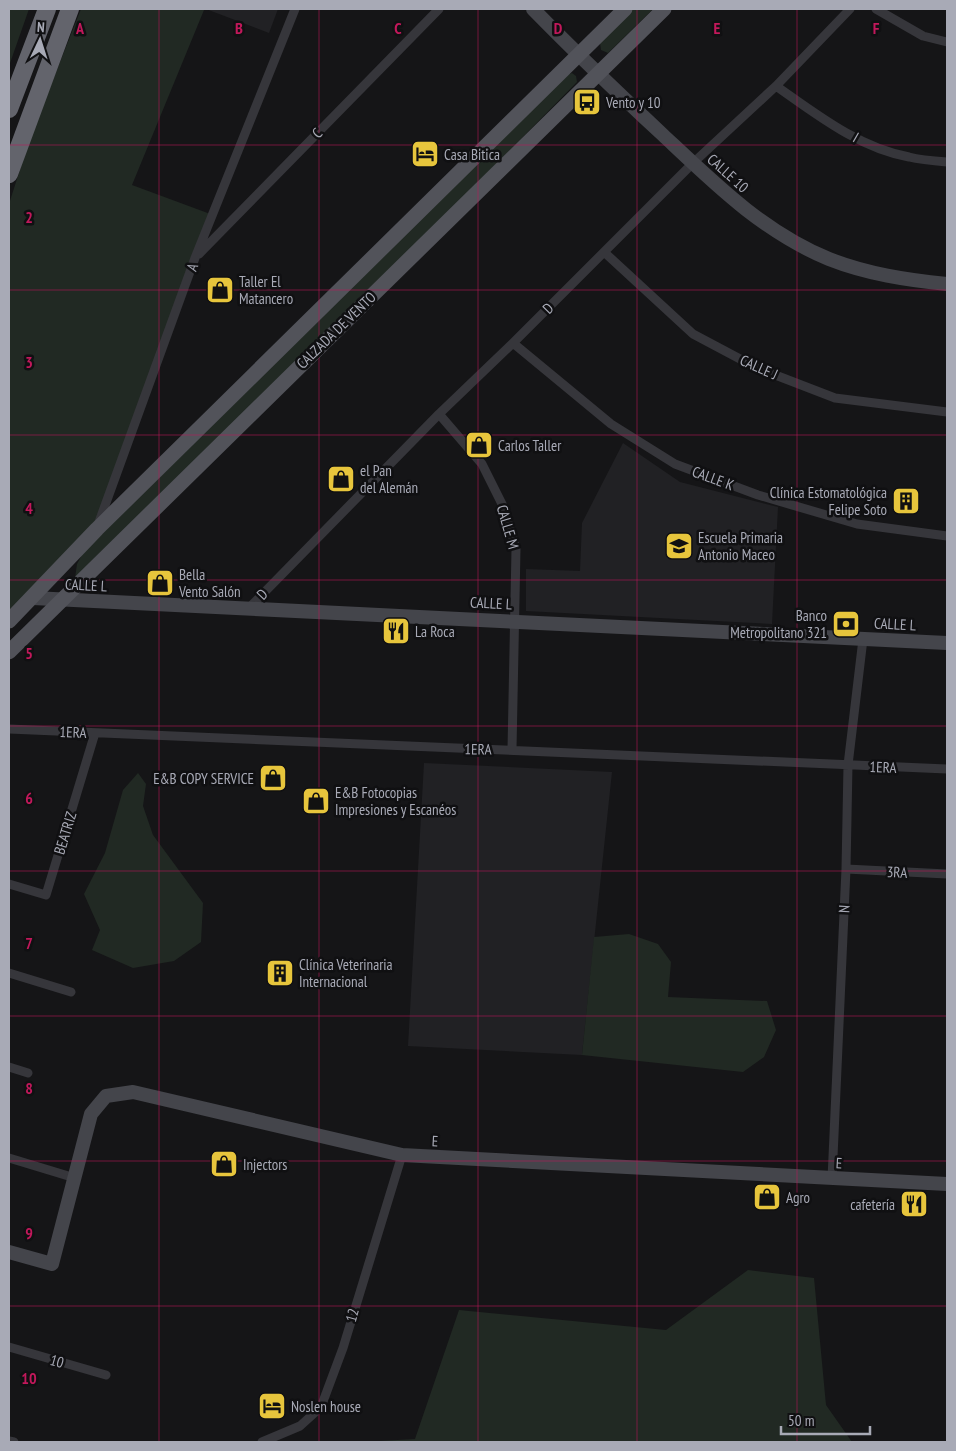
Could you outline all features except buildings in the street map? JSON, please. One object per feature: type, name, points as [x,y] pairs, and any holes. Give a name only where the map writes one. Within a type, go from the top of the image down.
[{"type":"highway","points":[[9,110],[47,9]]},
{"type":"highway","points":[[9,174],[70,9]]},
{"type":"main road","name":"CALZADA DE VENTO","points":[[10,620],[64,566],[97,529],[625,9]]},
{"type":"main road","name":"CALZADA DE VENTO","points":[[9,652],[664,9]]},
{"type":"main road","points":[[64,566],[61,577],[63,582],[76,586]]},
{"type":"main road","points":[[10,620],[20,616],[27,620],[30,626],[27,633]]},
{"type":"street","name":"A","points":[[97,529],[195,258],[295,9]]},
{"type":"street","name":"C","points":[[195,258],[439,9]]},
{"type":"street","name":"CALLE 10","points":[[533,9],[578,55],[693,163],[767,226],[822,256],[870,272],[947,284]]},
{"type":"street","name":"D","points":[[248,609],[439,414],[514,343],[693,163],[776,86],[850,9]]},
{"type":"street","points":[[876,9],[922,36],[947,42]]},
{"type":"street","name":"I","points":[[776,86],[818,115],[865,142],[907,157],[947,162]]},
{"type":"street","name":"CALLE J","points":[[604,252],[693,334],[757,368],[834,398],[947,412]]},
{"type":"street","name":"CALLE K","points":[[514,343],[611,424],[675,464],[758,495],[857,524],[947,536]]},
{"type":"street","name":"CALLE M","points":[[439,414],[482,464],[504,508],[516,549],[512,749]]},
{"type":"street","name":"CALLE L","points":[[33,598],[947,643]]},
{"type":"street","name":"N","points":[[832,1179],[846,869],[848,765],[863,639]]},
{"type":"street","name":"1ERA","points":[[9,729],[512,749],[947,770]]},
{"type":"street","name":"BEATRIZ","points":[[9,884],[46,895],[95,733]]},
{"type":"street","name":"3RA","points":[[846,869],[947,874]]},
{"type":"street","points":[[9,973],[71,992]]},
{"type":"street","points":[[9,1067],[28,1073]]},
{"type":"street","name":"E","points":[[9,1252],[52,1264],[91,1114],[106,1096],[133,1092],[402,1156],[947,1184]]},
{"type":"street","name":"12","points":[[262,1442],[300,1426],[321,1407],[343,1348],[402,1156]]},
{"type":"street","points":[[9,1158],[75,1178]]},
{"type":"street","name":"10","points":[[9,1346],[106,1375]]},
{"type":"street","points":[[9,1441],[14,1442]]},
{"type":"shaded area","points":[[9,9],[29,9],[9,66]]},
{"type":"shaded area","points":[[81,9],[204,10],[132,185],[213,215],[97,529],[9,621],[9,204],[30,138]]},
{"type":"shaded area","points":[[206,9],[278,9],[269,33]]},
{"type":"shaded area","points":[[633,9],[653,9],[608,53],[601,50],[600,43]]},
{"type":"shaded area","points":[[572,73],[576,76],[577,82],[330,333],[75,578],[77,564],[83,553],[567,75]]},
{"type":"shaded area","name":"Escuela Primaria Antonio Maceo","points":[[623,443],[680,482],[778,507],[772,624],[526,611],[526,569],[580,571],[582,523]]},
{"type":"shaded area","points":[[424,763],[612,772],[582,1055],[408,1046]]},
{"type":"shaded area","points":[[138,773],[146,784],[143,806],[153,835],[203,903],[201,942],[174,961],[133,968],[92,950],[100,930],[84,894],[105,853],[123,790]]},
{"type":"shaded area","points":[[629,934],[658,944],[671,962],[668,997],[767,1001],[776,1030],[764,1057],[743,1072],[582,1055],[594,937]]},
{"type":"shaded area","points":[[748,1270],[814,1278],[826,1405],[852,1442],[362,1442],[415,1439],[459,1310],[666,1330]]},
{"type":"place","name":"Vento y 10","points":[[587,102]]},
{"type":"place","name":"Casa Bitica","points":[[425,154]]},
{"type":"place","name":"Taller El Matancero","points":[[220,290]]},
{"type":"place","name":"Carlos Taller","points":[[479,445]]},
{"type":"place","name":"el Pan del Alemán","points":[[341,479]]},
{"type":"place","name":"Clínica Estomatológica Felipe Soto","points":[[906,501]]},
{"type":"place","name":"Escuela Primaria Antonio Maceo","points":[[679,546]]},
{"type":"place","name":"Bella Vento Salón","points":[[160,583]]},
{"type":"place","name":"Banco Metropolitano 321","points":[[846,624]]},
{"type":"place","name":"La Roca","points":[[396,631]]},
{"type":"place","name":"E&B COPY SERVICE","points":[[273,778]]},
{"type":"place","name":"E&B Fotocopias Impresiones y Escanéos","points":[[316,801]]},
{"type":"place","name":"Clínica Veterinaria Internacional","points":[[280,973]]},
{"type":"place","name":"Injectors","points":[[224,1164]]},
{"type":"place","name":"Agro","points":[[767,1197]]},
{"type":"place","name":"cafetería","points":[[914,1204]]},
{"type":"place","name":"Noslen house","points":[[272,1406]]}]
